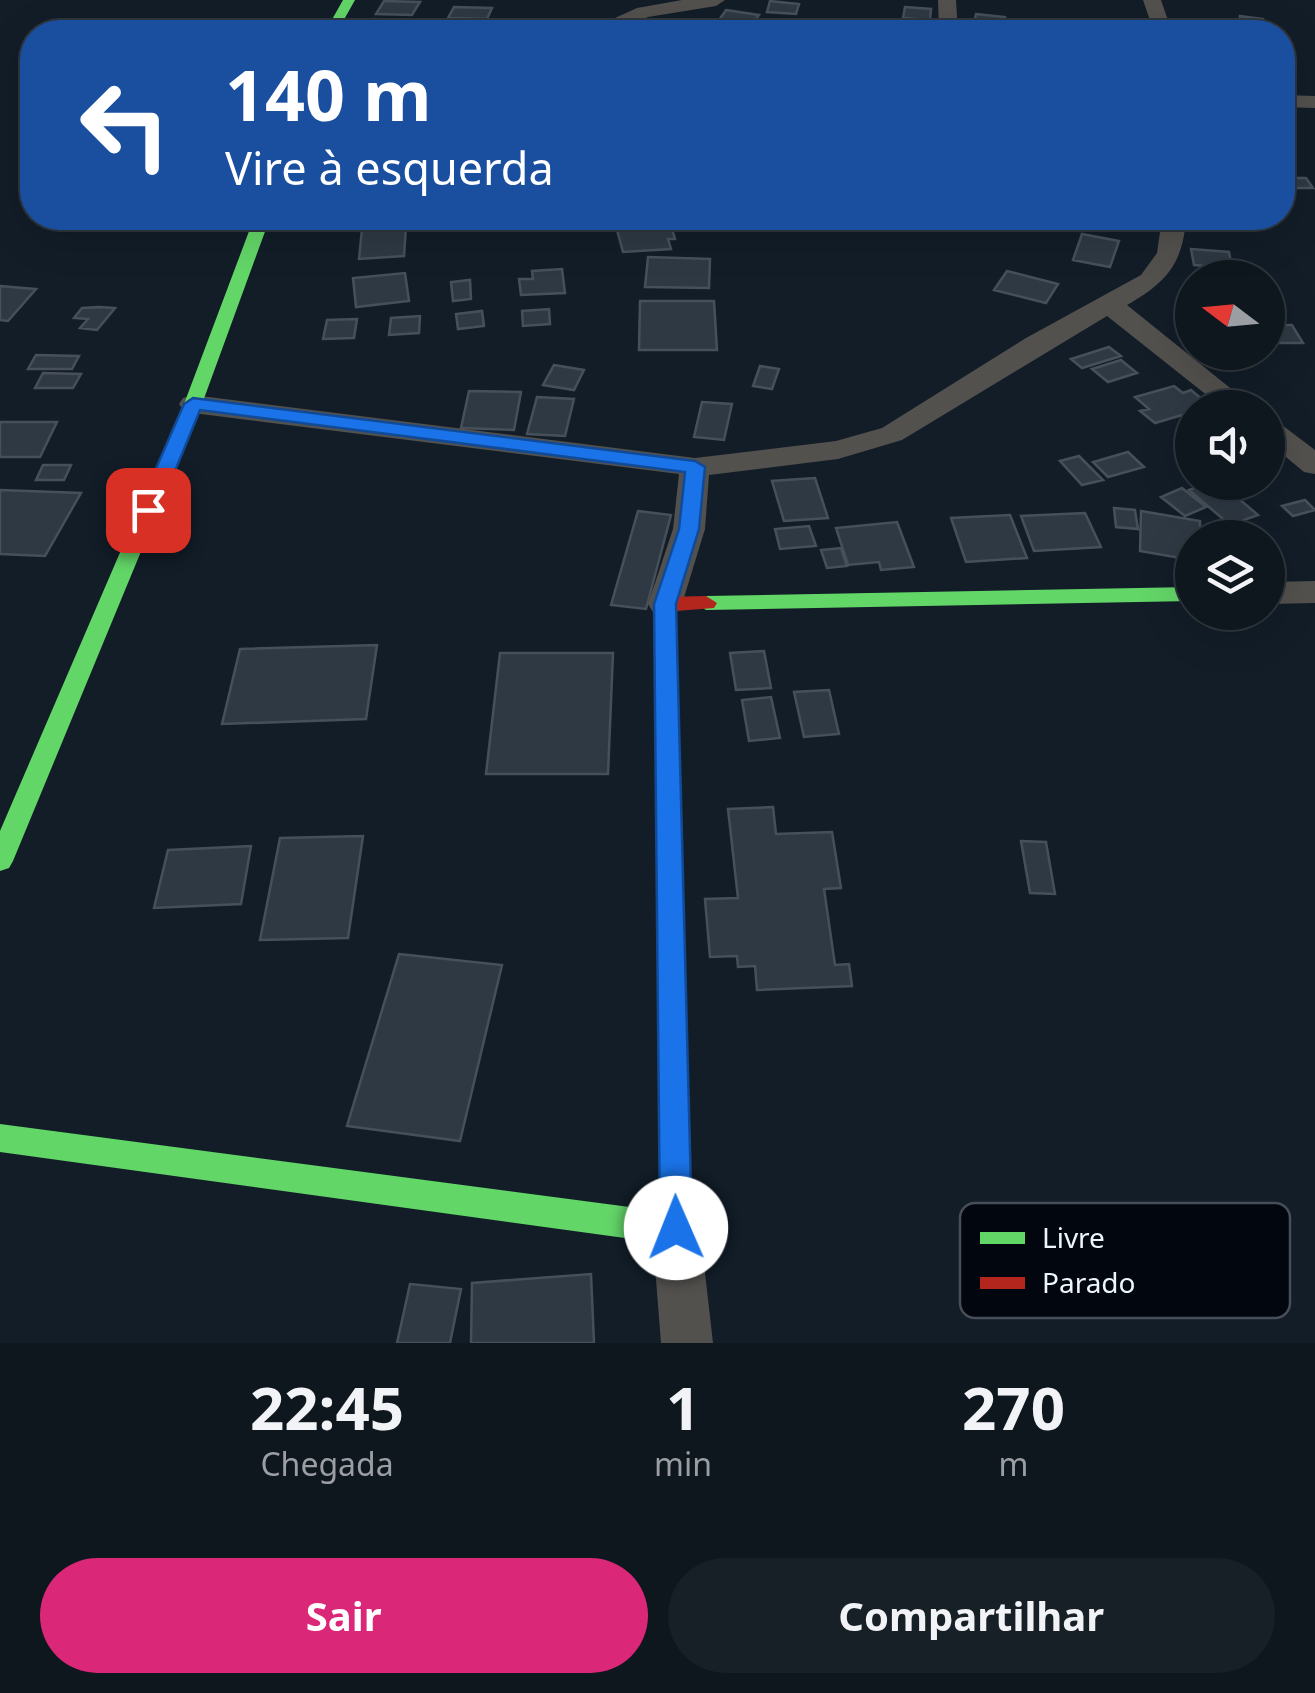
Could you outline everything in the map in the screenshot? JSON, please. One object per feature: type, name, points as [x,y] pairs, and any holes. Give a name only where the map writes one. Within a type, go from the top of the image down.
[{"type":"street","points":[[624,20],[644,12],[716,0]]},
{"type":"street","points":[[616,6],[644,12]]},
{"type":"street","points":[[0,861],[193,404],[258,230]]},
{"type":"street","points":[[193,404],[695,467],[838,450],[892,434],[1036,344],[1160,274],[1172,251],[1173,230]]},
{"type":"street","points":[[1109,304],[1218,390]]},
{"type":"street","points":[[1285,441],[1315,465]]},
{"type":"street","points":[[687,1343],[676,1228],[665,604],[689,529],[695,467]]},
{"type":"street","points":[[1285,593],[1315,592]]},
{"type":"street","points":[[665,604],[1175,594]]},
{"type":"street","points":[[0,1138],[676,1228]]},
{"type":"building","points":[[384,1],[420,2],[412,15],[376,14]]},
{"type":"building","points":[[770,1],[799,4],[796,14],[767,12]]},
{"type":"building","points":[[454,7],[492,8],[487,19],[448,18]]},
{"type":"building","points":[[905,7],[931,9],[930,20],[903,18]]},
{"type":"building","points":[[726,10],[759,15],[755,20],[719,20]]},
{"type":"building","points":[[976,14],[1005,17],[1004,20],[975,20]]},
{"type":"building","points":[[1295,178],[1306,178],[1313,188],[1295,188]]},
{"type":"building","points":[[362,230],[406,230],[404,256],[359,259]]},
{"type":"building","points":[[617,230],[672,230],[675,239],[668,239],[671,249],[623,252]]},
{"type":"building","points":[[1082,234],[1119,241],[1110,267],[1073,260]]},
{"type":"building","points":[[1191,249],[1229,252],[1230,260],[1193,260]]},
{"type":"building","points":[[648,257],[710,259],[709,288],[645,287]]},
{"type":"building","points":[[562,269],[565,293],[521,295],[519,279],[533,279],[532,271]]},
{"type":"building","points":[[1007,271],[1058,284],[1046,303],[994,290]]},
{"type":"building","points":[[405,273],[409,301],[356,307],[353,278]]},
{"type":"building","points":[[470,280],[471,299],[453,301],[451,282]]},
{"type":"building","points":[[0,286],[36,289],[8,321],[0,320]]},
{"type":"building","points":[[640,301],[714,301],[717,350],[639,350]]},
{"type":"building","points":[[82,308],[115,308],[97,330],[80,328],[88,319],[74,318]]},
{"type":"building","points":[[549,309],[550,324],[523,326],[522,311]]},
{"type":"building","points":[[482,311],[484,326],[458,329],[456,314]]},
{"type":"building","points":[[420,316],[419,333],[389,335],[391,318]]},
{"type":"building","points":[[357,319],[354,338],[323,339],[327,320]]},
{"type":"building","points":[[1285,325],[1292,325],[1303,343],[1285,343]]},
{"type":"building","points":[[1109,347],[1121,356],[1082,368],[1071,359]]},
{"type":"building","points":[[36,355],[79,356],[72,369],[28,369]]},
{"type":"building","points":[[1121,360],[1137,373],[1108,382],[1092,369]]},
{"type":"building","points":[[554,365],[584,370],[574,390],[543,385]]},
{"type":"building","points":[[760,366],[779,369],[772,389],[753,386]]},
{"type":"building","points":[[43,373],[81,374],[73,388],[35,388]]},
{"type":"building","points":[[1174,386],[1179,390],[1175,390],[1175,417],[1155,423],[1140,411],[1149,409],[1135,397]]},
{"type":"building","points":[[469,391],[521,392],[514,430],[461,428]]},
{"type":"building","points":[[537,397],[574,399],[565,436],[527,434]]},
{"type":"building","points":[[702,402],[732,404],[724,440],[694,437]]},
{"type":"building","points":[[0,422],[57,422],[40,457],[0,457]]},
{"type":"building","points":[[1128,452],[1144,467],[1108,477],[1093,462]]},
{"type":"building","points":[[1079,456],[1103,480],[1082,485],[1060,461]]},
{"type":"building","points":[[43,465],[71,465],[64,480],[36,480]]},
{"type":"building","points":[[815,478],[828,518],[784,521],[772,481]]},
{"type":"building","points":[[0,490],[81,493],[45,556],[0,554]]},
{"type":"building","points":[[1175,491],[1175,500],[1197,500],[1206,507],[1185,516],[1161,497]]},
{"type":"building","points":[[1201,500],[1240,500],[1258,515],[1244,520],[1224,520]]},
{"type":"building","points":[[1305,500],[1315,510],[1293,516],[1282,506]]},
{"type":"building","points":[[1114,508],[1135,510],[1138,529],[1116,527]]},
{"type":"building","points":[[638,511],[671,515],[646,609],[611,605]]},
{"type":"building","points":[[1141,511],[1194,520],[1175,520],[1175,557],[1140,551]]},
{"type":"building","points":[[1085,513],[1101,547],[1034,551],[1021,516]]},
{"type":"building","points":[[1010,515],[1027,558],[966,562],[951,518]]},
{"type":"building","points":[[897,522],[914,567],[881,570],[879,562],[848,565],[836,528]]},
{"type":"building","points":[[809,526],[816,546],[780,549],[775,529]]},
{"type":"building","points":[[841,548],[847,566],[827,568],[821,550]]},
{"type":"building","points":[[377,645],[366,719],[222,724],[240,649]]},
{"type":"building","points":[[764,651],[771,688],[736,690],[730,653]]},
{"type":"building","points":[[500,653],[613,653],[608,774],[486,774]]},
{"type":"building","points":[[829,690],[839,734],[804,737],[794,692]]},
{"type":"building","points":[[771,697],[780,738],[749,741],[742,700]]},
{"type":"building","points":[[773,807],[776,834],[832,832],[841,888],[824,889],[835,965],[849,964],[852,986],[757,990],[755,966],[738,967],[737,956],[710,957],[705,899],[738,898],[728,809]]},
{"type":"building","points":[[363,836],[348,938],[260,940],[280,838]]},
{"type":"building","points":[[1021,841],[1046,842],[1055,894],[1030,893]]},
{"type":"building","points":[[251,846],[241,904],[154,908],[168,850]]},
{"type":"building","points":[[399,954],[502,965],[460,1141],[347,1126]]},
{"type":"building","points":[[591,1274],[594,1343],[471,1343],[472,1283]]},
{"type":"building","points":[[410,1284],[461,1289],[450,1343],[397,1343]]},
{"type":"traffic: fast","points":[[338,20],[349,0]]},
{"type":"traffic: fast","points":[[0,861],[193,404],[258,230]]},
{"type":"traffic: fast","points":[[706,603],[1175,594]]},
{"type":"traffic: fast","points":[[0,1138],[676,1229],[672,982]]},
{"type":"traffic: jam","points":[[672,982],[665,604],[706,603]]},
{"type":"route","points":[[148,510],[193,404],[695,467],[689,529],[665,604],[676,1228]]}]
